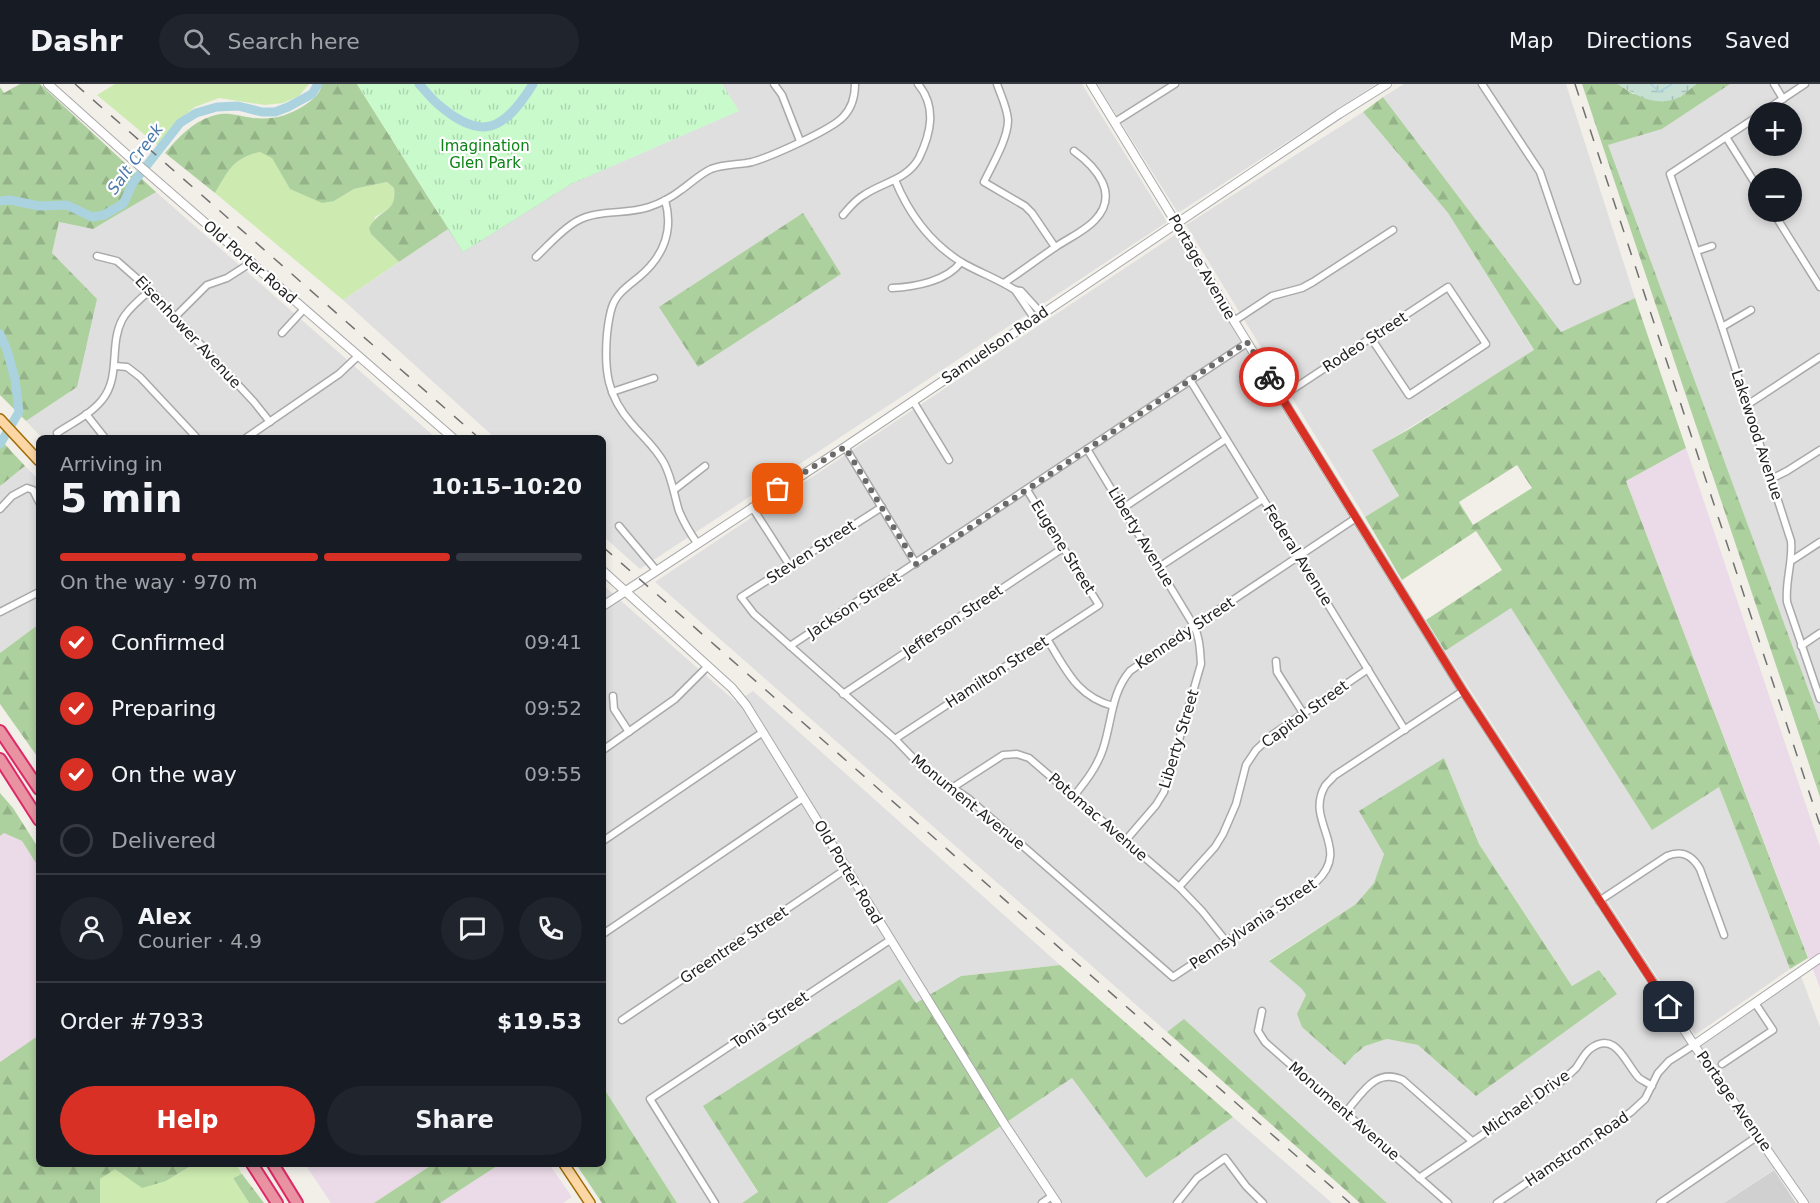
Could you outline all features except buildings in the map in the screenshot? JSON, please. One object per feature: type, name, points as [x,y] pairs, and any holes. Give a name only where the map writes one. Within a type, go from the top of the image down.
[{"type":"highway","points":[[0,730],[36,784]]},
{"type":"highway","points":[[0,759],[36,815]]},
{"type":"highway","points":[[254,1167],[276,1203]]},
{"type":"highway","points":[[275,1167],[297,1203]]},
{"type":"main road","points":[[0,419],[36,458]]},
{"type":"main road","points":[[566,1167],[590,1203]]},
{"type":"street","name":"Old Porter Road","points":[[48,84],[450,435]]},
{"type":"street","points":[[774,84],[782,95],[800,141]]},
{"type":"street","points":[[536,257],[568,227],[586,217],[604,213],[631,212],[665,201],[698,176],[713,168],[752,162],[828,128],[842,118],[854,99],[855,84]]},
{"type":"street","points":[[843,215],[864,194],[904,175],[916,164],[922,152],[931,118],[929,103],[918,84]]},
{"type":"street","points":[[997,84],[1005,103],[1008,122],[1004,139],[984,182],[1025,206],[1055,247]]},
{"type":"street","name":"Portage Avenue","points":[[1091,84],[1234,321],[1463,691],[1694,1045],[1804,1203]]},
{"type":"street","points":[[1115,122],[1175,84]]},
{"type":"street","name":"Samuelson Road","points":[[606,604],[1387,84]]},
{"type":"street","points":[[1482,84],[1540,172],[1577,282]]},
{"type":"street","points":[[1774,84],[1783,99]]},
{"type":"street","points":[[1778,102],[1805,84]]},
{"type":"street","points":[[1748,123],[1726,137],[1748,172]]},
{"type":"street","name":"Lakewood Avenue","points":[[1726,137],[1670,174],[1791,541],[1787,602],[1820,699]]},
{"type":"street","points":[[1004,283],[1096,219],[1104,204],[1106,196],[1101,178],[1088,161],[1074,151]]},
{"type":"street","points":[[895,180],[906,205],[920,226],[936,243],[961,261],[1021,291],[1037,316]]},
{"type":"street","points":[[665,201],[669,226],[664,247],[646,271],[614,300],[609,316],[606,372],[612,392],[631,423],[664,463],[684,522],[697,543]]},
{"type":"street","points":[[1779,222],[1820,287]]},
{"type":"street","points":[[1234,321],[1272,296],[1302,288],[1313,282],[1393,230]]},
{"type":"street","points":[[1697,251],[1712,246]]},
{"type":"street","name":"Eisenhower Avenue","points":[[97,256],[117,261],[150,290],[270,422]]},
{"type":"street","points":[[892,288],[913,286],[942,276],[955,270],[961,261]]},
{"type":"street","points":[[176,316],[207,285],[227,278],[252,262]]},
{"type":"street","name":"Rodeo Street","points":[[1281,397],[1448,287],[1486,345],[1409,395],[1371,338]]},
{"type":"street","points":[[57,433],[86,414],[102,401],[108,392],[115,366],[121,322],[128,311],[150,290]]},
{"type":"street","points":[[282,333],[304,309]]},
{"type":"street","points":[[1722,327],[1751,310]]},
{"type":"street","name":"Jackson Street","points":[[790,646],[1247,342]]},
{"type":"street","points":[[257,435],[270,422],[339,374],[358,356]]},
{"type":"street","points":[[1748,405],[1820,357]]},
{"type":"street","points":[[115,366],[134,372],[194,435]]},
{"type":"street","points":[[612,392],[654,378]]},
{"type":"street","name":"Federal Avenue","points":[[1190,380],[1405,730]]},
{"type":"street","points":[[913,401],[949,460]]},
{"type":"street","points":[[86,414],[103,435]]},
{"type":"street","points":[[1124,508],[1226,439]]},
{"type":"street","points":[[845,447],[916,564]]},
{"type":"street","name":"Liberty Avenue","points":[[1087,449],[1194,626]]},
{"type":"street","points":[[1771,479],[1820,450]]},
{"type":"street","points":[[674,490],[705,466]]},
{"type":"street","points":[[0,509],[12,496],[23,489],[36,491]]},
{"type":"street","name":"Eugene Street","points":[[1027,490],[1100,605]]},
{"type":"street","points":[[1160,567],[1263,499]]},
{"type":"street","points":[[752,507],[790,566]]},
{"type":"street","name":"Steven Street","points":[[741,597],[882,507]]},
{"type":"street","name":"Kennedy Street","points":[[1074,796],[1095,767],[1103,749],[1118,691],[1130,671],[1356,518]]},
{"type":"street","points":[[620,526],[656,570]]},
{"type":"street","points":[[1791,561],[1820,542]]},
{"type":"street","name":"Jefferson Street","points":[[843,694],[1063,548]]},
{"type":"street","name":"Old Porter Road","points":[[606,575],[732,688],[746,705],[890,940],[1054,1200]]},
{"type":"street","points":[[0,612],[36,594]]},
{"type":"street","name":"Monument Avenue","points":[[741,597],[754,614],[895,739],[920,765],[969,799],[1173,977]]},
{"type":"street","name":"Hamilton Street","points":[[895,739],[1100,605]]},
{"type":"street","name":"Liberty Street","points":[[1126,840],[1142,823],[1164,792],[1201,664],[1198,633],[1194,626]]},
{"type":"street","points":[[1801,646],[1820,633]]},
{"type":"street","points":[[1047,639],[1079,687],[1088,696],[1113,706]]},
{"type":"street","points":[[1276,661],[1277,672],[1303,714]]},
{"type":"street","points":[[606,748],[675,699],[707,667]]},
{"type":"street","name":"Capitol Street","points":[[1179,887],[1215,847],[1223,834],[1236,804],[1250,758],[1272,735],[1368,669]]},
{"type":"street","name":"Pennsylvania Street","points":[[1173,977],[1322,877],[1331,859],[1320,815],[1320,801],[1325,787],[1334,776],[1463,691]]},
{"type":"street","points":[[612,696],[614,709],[629,732]]},
{"type":"street","points":[[606,839],[763,732]]},
{"type":"street","name":"Potomac Avenue","points":[[952,788],[1003,755],[1017,754],[1029,758],[1179,887],[1226,941]]},
{"type":"street","points":[[606,932],[804,798]]},
{"type":"street","points":[[1599,901],[1667,856],[1682,853],[1689,855],[1700,869],[1724,935]]},
{"type":"street","name":"Greentree Street","points":[[622,1020],[846,869]]},
{"type":"street","name":"Tonia Street","points":[[715,1203],[650,1100],[890,940]]},
{"type":"street","name":"Hamstrom Road","points":[[1497,1203],[1631,1112],[1645,1099],[1658,1073],[1669,1061],[1820,958]]},
{"type":"street","points":[[1722,1064],[1773,1030],[1755,1003]]},
{"type":"street","name":"Monument Avenue","points":[[1262,1011],[1258,1027],[1260,1037],[1448,1203]]},
{"type":"street","name":"Michael Drive","points":[[1419,1178],[1566,1078],[1593,1046],[1613,1045],[1623,1053],[1640,1078],[1652,1086]]},
{"type":"street","points":[[1345,1113],[1375,1080],[1383,1076],[1393,1076],[1403,1080],[1472,1141]]},
{"type":"street","points":[[1660,1203],[1758,1136]]},
{"type":"street","points":[[1177,1203],[1197,1178],[1225,1158],[1246,1186],[1263,1203]]},
{"type":"street","points":[[1042,1203],[1054,1200]]},
{"type":"shaded area","points":[[722,84],[1082,84],[1167,222],[640,569],[606,539],[606,435],[492,435],[343,300],[448,229],[463,251],[571,184],[738,111]]},
{"type":"shaded area","points":[[1097,84],[1376,84],[1178,213]]},
{"type":"shaded area","points":[[1404,84],[1566,84],[1635,298],[1561,332],[1383,97]]},
{"type":"shaded area","points":[[1730,84],[1820,84],[1820,721],[1607,145],[1662,129]]},
{"type":"shaded area","points":[[1363,112],[1448,213],[1534,351],[1373,450],[1399,497],[1365,517],[1186,225]]},
{"type":"shaded area","points":[[156,192],[433,435],[39,435],[26,421],[77,387],[52,253],[59,222],[93,229]]},
{"type":"shaded area","points":[[1176,234],[1425,639],[1671,1021],[1677,1018],[1779,1166],[1724,1203],[1387,1203],[1185,1020],[1167,1032],[655,582]],"holes":[[[1444,758],[1479,844],[1573,987],[1476,1096],[1418,1045],[1387,1039],[1365,1046],[1344,1064],[1303,989],[1269,960],[1356,904],[1374,883],[1384,854]]]},
{"type":"shaded area","points":[[1686,448],[1820,847],[1820,988],[1626,481]]},
{"type":"shaded area","points":[[25,466],[36,477],[36,626],[0,653],[0,486]]},
{"type":"shaded area","points":[[606,588],[736,702],[753,691],[1060,965],[961,976],[916,1003],[900,979],[704,1106],[758,1193],[742,1203],[677,1203],[606,1092]]},
{"type":"shaded area","points":[[1511,607],[1652,829],[1719,787],[1790,969],[1695,1035],[1445,651]]},
{"type":"shaded area","points":[[4,833],[22,841],[36,863],[36,1037],[0,1062],[0,836]]},
{"type":"shaded area","points":[[1801,976],[1820,1027],[1820,1203],[1809,1203],[1699,1044]]},
{"type":"shaded area","points":[[1072,1078],[1146,1178],[1233,1117],[1332,1203],[887,1203]]},
{"type":"shaded area","points":[[307,1167],[428,1167],[374,1203],[331,1203]]},
{"type":"shaded area","points":[[495,1167],[551,1167],[572,1197],[563,1203],[440,1203]]},
{"type":"shaded area","points":[[1774,1170],[1796,1203],[1724,1203]]},
{"type":"green space","points":[[20,84],[40,84],[156,192],[93,229],[59,222],[52,253],[97,299],[77,387],[26,421],[0,395],[0,87],[4,93]]},
{"type":"green space","points":[[115,84],[309,84],[299,96],[283,103],[265,105],[219,98],[195,107],[175,123],[157,145],[97,95]]},
{"type":"green space","points":[[322,84],[357,84],[440,216],[614,165],[571,184],[463,252],[448,229],[399,262],[371,234],[369,228],[391,207],[393,202],[394,188],[387,182],[354,189],[334,201],[322,203],[290,189],[272,158],[260,152],[237,162],[215,193],[165,153],[198,122],[223,114],[274,118],[293,112],[311,101]]},
{"type":"green space","name":"Imagination Glen Park","points":[[357,84],[722,84],[739,111],[571,184],[463,252]]},
{"type":"green space","points":[[1582,84],[1618,84],[1633,94],[1680,97],[1696,84],[1730,84],[1662,129],[1608,145],[1820,721],[1820,797]]},
{"type":"green space","points":[[1618,84],[1696,84],[1673,100],[1657,101],[1632,93]]},
{"type":"green space","points":[[1383,97],[1561,332],[1635,298],[1686,448],[1626,481],[1808,958],[1790,969],[1719,787],[1652,830],[1511,608],[1445,651],[1426,620],[1502,570],[1476,531],[1402,580],[1365,517],[1399,496],[1372,450],[1534,350],[1448,213],[1363,112]],"holes":[[[1517,465],[1532,488],[1473,525],[1459,502]]]},
{"type":"green space","points":[[260,152],[272,157],[290,189],[334,201],[354,189],[387,182],[394,188],[394,200],[389,209],[375,217],[371,234],[399,262],[343,300],[215,193],[232,166],[243,158]]},
{"type":"green space","points":[[803,213],[841,274],[698,367],[659,307]]},
{"type":"green space","points":[[0,439],[25,466],[0,486]]},
{"type":"green space","points":[[36,626],[36,755],[0,704],[0,653]]},
{"type":"green space","points":[[1444,758],[1479,844],[1572,986],[1599,970],[1617,994],[1476,1096],[1418,1045],[1387,1039],[1365,1046],[1345,1065],[1302,1027],[1297,1014],[1306,995],[1269,961],[1356,904],[1374,883],[1384,854],[1359,811]]},
{"type":"green space","points":[[0,793],[13,808],[36,844],[36,863],[22,841],[4,833],[0,836]]},
{"type":"green space","points":[[1060,965],[1233,1117],[1146,1178],[1072,1078],[887,1203],[742,1203],[758,1192],[703,1106],[900,979],[916,1003],[961,976]]},
{"type":"green space","points":[[1184,1019],[1387,1203],[1360,1203],[1167,1032]]},
{"type":"green space","points":[[36,1037],[36,1167],[189,1167],[166,1181],[142,1188],[115,1169],[100,1179],[100,1203],[0,1203],[0,1062]]},
{"type":"green space","points":[[606,1092],[677,1203],[602,1203],[578,1167],[606,1167]]},
{"type":"green space","points":[[189,1167],[238,1167],[242,1174],[233,1178],[249,1203],[100,1203],[100,1179],[115,1168],[166,1181]]},
{"type":"green space","points":[[428,1167],[495,1167],[440,1203],[374,1203]]},
{"type":"green space","points":[[242,1174],[264,1203],[249,1203],[233,1178]]},
{"type":"waterway","name":"Salt Creek","points":[[0,201],[10,200],[39,206],[67,205],[92,217],[104,215],[123,204],[133,183],[180,123],[196,113],[217,107],[238,106],[262,112],[275,112],[312,94],[318,84]]},
{"type":"waterway","name":"Salt Creek","points":[[419,84],[436,103],[455,117],[468,124],[481,127],[492,126],[513,112],[533,84]]},
{"type":"waterway","points":[[1651,84],[1659,92],[1672,84]]},
{"type":"waterway","name":"Salt Creek","points":[[0,334],[15,379],[19,412],[0,444]]},
{"type":"railway","points":[[75,84],[476,435]]},
{"type":"railway","points":[[1575,84],[1820,825]]},
{"type":"railway","points":[[606,550],[1350,1203]]},
{"type":"way so far","points":[[778,489],[845,447],[916,564],[1247,342],[1269,377]]},
{"type":"route","points":[[1269,377],[1463,691],[1669,1007]]}]
